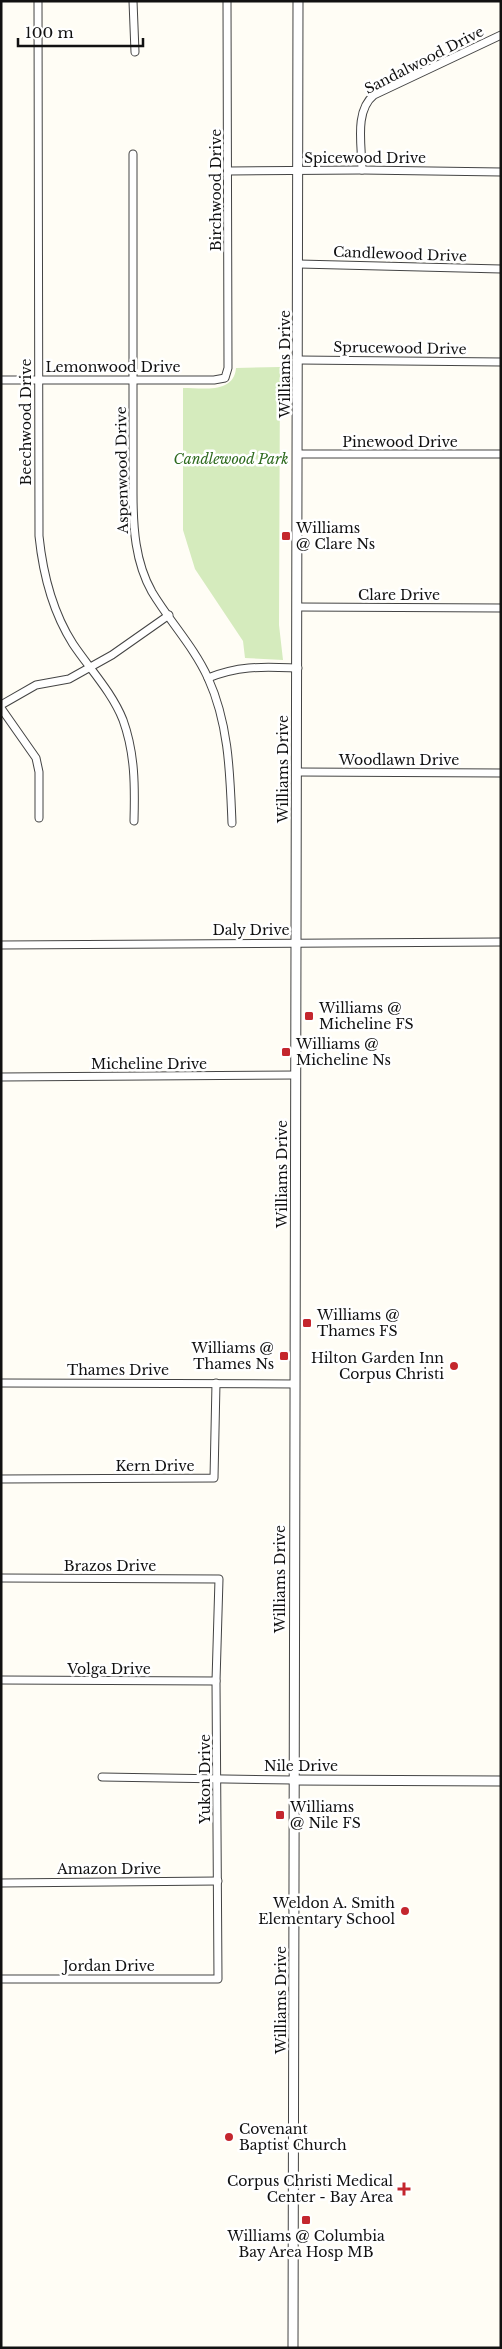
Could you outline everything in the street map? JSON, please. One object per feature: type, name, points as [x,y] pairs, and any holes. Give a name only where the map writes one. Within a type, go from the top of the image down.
[{"type":"street","name":"Beechwood Drive","points":[[38,1],[38,536],[42,566],[60,620],[122,718],[132,749],[135,779],[134,821]]},
{"type":"street","points":[[133,1],[135,52]]},
{"type":"street","name":"Birchwood Drive","points":[[225,378],[228,368],[229,171],[227,1]]},
{"type":"street","name":"Williams Drive","points":[[294,2348],[293,1780],[300,170],[298,1]]},
{"type":"street","name":"Sandalwood Drive","points":[[362,170],[361,114],[365,102],[501,35]]},
{"type":"street","name":"Aspenwood Drive","points":[[133,154],[133,493],[136,544],[142,570],[149,585],[190,646],[208,678],[224,727],[232,823]]},
{"type":"street","name":"Spicewood Drive","points":[[229,171],[501,172]]},
{"type":"street","name":"Candlewood Drive","points":[[299,264],[501,269]]},
{"type":"street","name":"Sprucewood Drive","points":[[299,360],[501,362]]},
{"type":"street","name":"Lemonwood Drive","points":[[1,380],[225,378]]},
{"type":"street","name":"Pinewood Drive","points":[[298,454],[501,454]]},
{"type":"street","name":"Clare Drive","points":[[298,607],[501,608]]},
{"type":"street","points":[[39,818],[39,772],[36,758],[1,707],[25,690],[69,679],[169,615]]},
{"type":"street","points":[[208,678],[229,669],[245,667],[298,668]]},
{"type":"street","name":"Woodlawn Drive","points":[[297,772],[501,772]]},
{"type":"street","name":"Daly Drive","points":[[1,945],[501,942]]},
{"type":"street","name":"Micheline Drive","points":[[1,1077],[296,1075]]},
{"type":"street","name":"Thames Drive","points":[[1,1383],[295,1384]]},
{"type":"street","name":"Kern Drive","points":[[1,1479],[214,1478],[216,1383]]},
{"type":"street","name":"Brazos Drive","points":[[1,1578],[219,1580]]},
{"type":"street","name":"Yukon Drive","points":[[218,1979],[216,1681],[219,1580]]},
{"type":"street","name":"Volga Drive","points":[[1,1680],[216,1681]]},
{"type":"street","name":"Nile Drive","points":[[102,1777],[501,1781]]},
{"type":"street","name":"Amazon Drive","points":[[1,1883],[218,1881]]},
{"type":"street","name":"Jordan Drive","points":[[1,1979],[218,1979]]},
{"type":"green space","name":"Candlewood Park","points":[[280,367],[279,625],[283,660],[245,658],[243,641],[195,569],[183,530],[183,388],[208,389],[223,386],[230,382],[236,368]]},
{"type":"place","name":"Williams @ Clare Ns","points":[[286,536]]},
{"type":"place","name":"Williams @ Micheline FS","points":[[309,1016]]},
{"type":"place","name":"Williams @ Micheline Ns","points":[[286,1052]]},
{"type":"place","name":"Williams @ Thames FS","points":[[307,1323]]},
{"type":"place","name":"Williams @ Thames Ns","points":[[284,1356]]},
{"type":"place","name":"Hilton Garden Inn Corpus Christi","points":[[454,1366]]},
{"type":"place","name":"Williams @ Nile FS","points":[[280,1815]]},
{"type":"place","name":"Weldon A. Smith Elementary School","points":[[405,1911]]},
{"type":"place","name":"Covenant Baptist Church","points":[[229,2137]]},
{"type":"place","name":"Corpus Christi Medical Center - Bay Area","points":[[404,2189]]},
{"type":"place","name":"Williams @ Columbia Bay Area Hosp MB","points":[[306,2220]]}]
